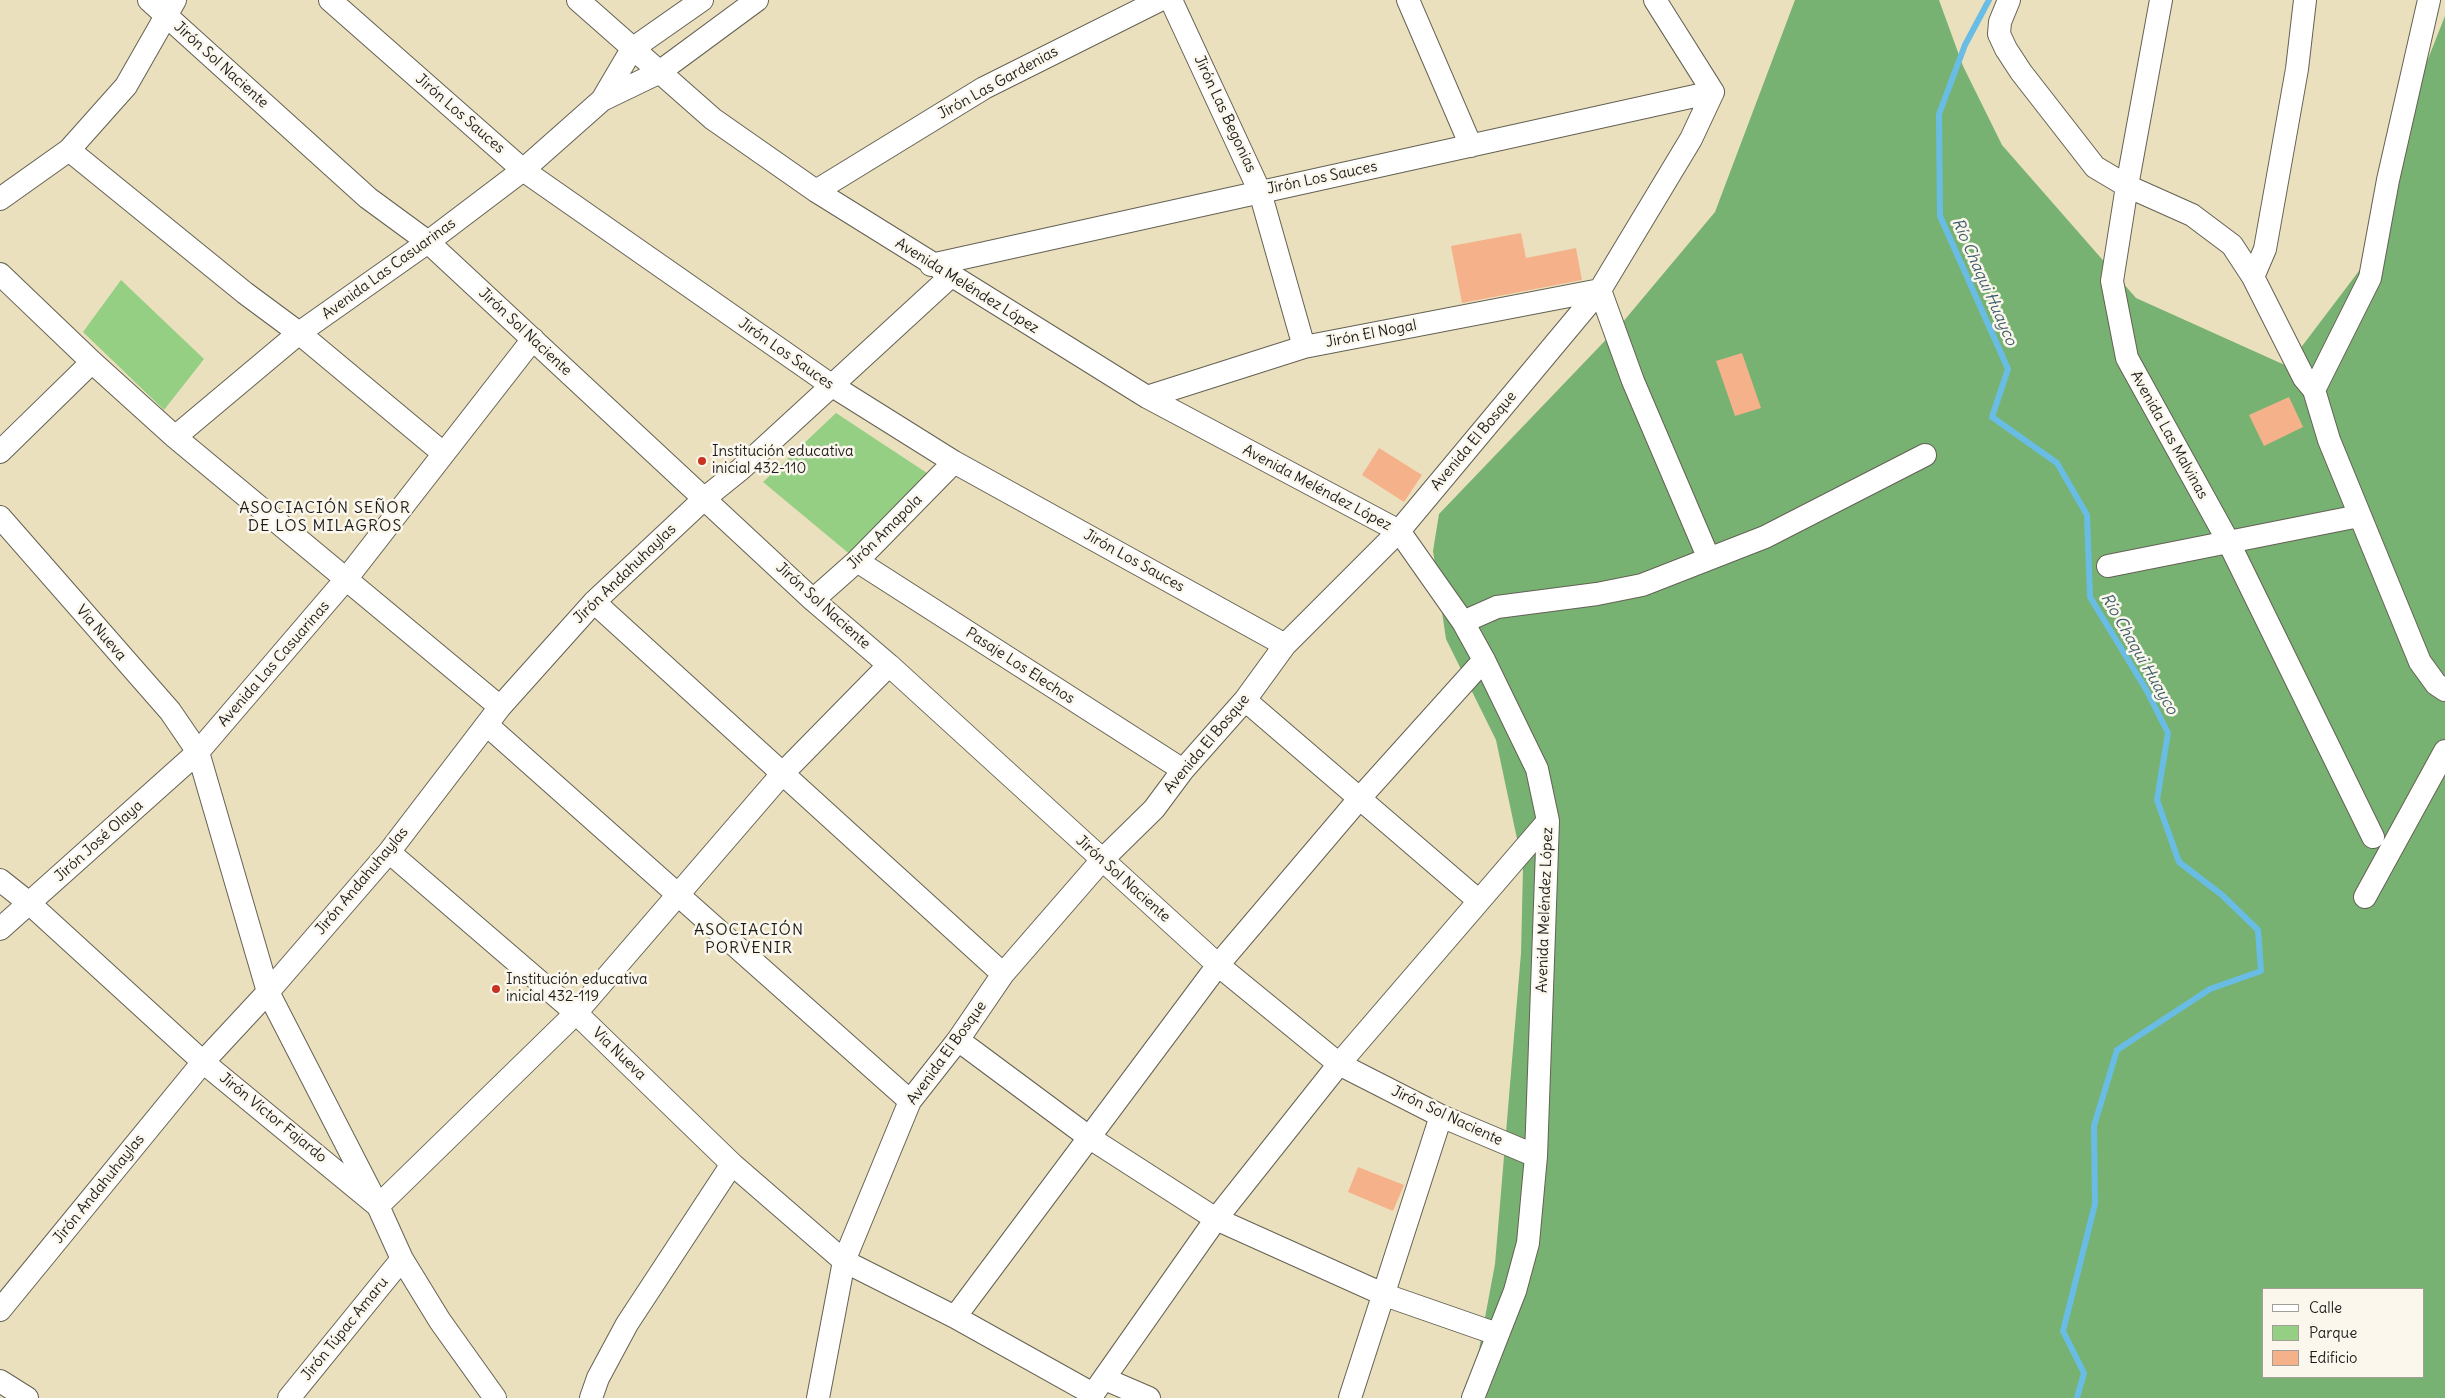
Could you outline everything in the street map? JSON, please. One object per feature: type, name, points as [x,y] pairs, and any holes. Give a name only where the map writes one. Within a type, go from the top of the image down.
[{"type":"street","name":"Jirón Sol Naciente","points":[[149,0],[170,8],[368,198],[428,242],[813,600],[890,665],[1218,965],[1339,1064],[1441,1116],[1536,1156]]},
{"type":"street","name":"Jirón Los Sauces","points":[[330,0],[524,170],[831,385],[954,462],[1285,645]]},
{"type":"street","name":"Avenida Meléndez López","points":[[578,0],[658,73],[713,119],[816,191],[931,265],[1148,397],[1399,531],[1463,622],[1484,660],[1537,769],[1548,821],[1536,1156],[1528,1243],[1515,1290],[1473,1398]]},
{"type":"street","name":"Avenida Las Casuarinas","points":[[602,100],[632,49],[702,0]]},
{"type":"street","name":"Avenida Las Casuarinas","points":[[174,436],[300,333],[428,242],[524,170],[602,100],[658,73],[757,0]]},
{"type":"street","name":"Jirón Las Gardenias","points":[[816,191],[984,88],[1160,0]]},
{"type":"street","name":"Jirón Las Begonias","points":[[1171,0],[1260,192],[1304,347]]},
{"type":"street","points":[[1408,0],[1471,146]]},
{"type":"street","points":[[1655,0],[1713,92]]},
{"type":"street","points":[[2009,0],[2000,22],[1999,34],[2006,49],[2020,72],[2095,167],[2127,186],[2192,215],[2232,245],[2253,277],[2304,378],[2314,390],[2329,440],[2420,662],[2436,684],[2445,690]]},
{"type":"street","name":"Avenida Las Malvinas","points":[[2161,0],[2127,186],[2112,281],[2127,358],[2228,541],[2373,837]]},
{"type":"street","points":[[2253,277],[2265,249],[2297,69],[2305,0]]},
{"type":"street","points":[[2314,390],[2370,278],[2388,180],[2429,0]]},
{"type":"street","points":[[0,199],[69,150],[126,86],[170,8]]},
{"type":"street","name":"Jirón Los Sauces","points":[[931,265],[1713,92]]},
{"type":"street","name":"Avenida El Bosque","points":[[818,1398],[844,1261],[910,1101],[958,1040],[1003,974],[1102,860],[1154,809],[1183,770],[1244,700],[1285,645],[1399,531],[1600,290],[1691,139],[1713,92]]},
{"type":"street","points":[[69,150],[245,293],[300,333],[443,453]]},
{"type":"street","points":[[0,274],[92,362],[174,436],[347,578],[677,894],[910,1101]]},
{"type":"street","points":[[831,385],[951,276]]},
{"type":"street","points":[[1600,290],[1633,381],[1709,560]]},
{"type":"street","name":"Jirón El Nogal","points":[[1148,397],[1304,347],[1600,290]]},
{"type":"street","name":"Avenida Las Casuarinas","points":[[198,752],[347,578],[533,338]]},
{"type":"street","points":[[0,452],[92,362]]},
{"type":"street","name":"Jirón Andahuhaylas","points":[[0,1310],[203,1062],[268,992],[389,852],[493,716],[594,602],[704,498],[742,469],[831,385]]},
{"type":"street","points":[[1463,622],[1497,607],[1597,594],[1642,585],[1765,537],[1925,455]]},
{"type":"street","name":"Jirón Amapola","points":[[813,600],[857,561],[954,462]]},
{"type":"street","points":[[2108,566],[2359,516]]},
{"type":"street","name":"Via Nueva","points":[[0,517],[170,711],[198,752],[268,992],[378,1206]]},
{"type":"street","name":"Pasaje Los Elechos","points":[[857,561],[1183,770]]},
{"type":"street","points":[[594,602],[1003,974]]},
{"type":"street","points":[[955,1317],[1218,965],[1359,799],[1484,660]]},
{"type":"street","points":[[378,1206],[576,1013],[782,774],[890,665]]},
{"type":"street","points":[[1244,700],[1479,901]]},
{"type":"street","points":[[2365,897],[2445,751]]},
{"type":"street","name":"Jirón José Olaya","points":[[0,929],[198,752]]},
{"type":"street","points":[[1097,1390],[1216,1219],[1339,1064],[1548,821]]},
{"type":"street","name":"Via Nueva","points":[[389,852],[576,1013],[732,1164],[844,1261],[1097,1390],[1149,1398]]},
{"type":"street","name":"Jirón Víctor Fajardo","points":[[0,880],[29,903],[203,1062],[378,1206],[402,1259],[440,1322],[495,1398]]},
{"type":"street","points":[[958,1040],[1090,1138],[1216,1219],[1385,1295],[1497,1334]]},
{"type":"street","points":[[1350,1398],[1385,1295],[1441,1116]]},
{"type":"street","points":[[591,1398],[598,1378],[627,1324],[732,1164]]},
{"type":"street","name":"Jirón Túpac Amaru","points":[[289,1398],[402,1259]]},
{"type":"street","points":[[0,1381],[27,1398]]},
{"type":"green space","points":[[1795,0],[1939,0],[1963,66],[2002,145],[2136,298],[2287,366],[2365,263],[2407,112],[2445,16],[2445,1398],[1470,1398],[1495,1264],[1521,953],[1523,867],[1496,740],[1446,639],[1433,551],[1439,514],[1622,323],[1715,212]]},
{"type":"green space","points":[[121,280],[204,359],[164,410],[83,332]]},
{"type":"green space","points":[[836,413],[930,475],[852,556],[763,482]]},
{"type":"building","points":[[1521,233],[1526,258],[1576,248],[1582,280],[1462,303],[1451,246]]},
{"type":"building","points":[[1742,353],[1761,408],[1735,416],[1716,361]]},
{"type":"building","points":[[2289,397],[2303,427],[2264,446],[2249,415]]},
{"type":"building","points":[[1379,448],[1422,475],[1404,502],[1362,475]]},
{"type":"building","points":[[1358,1167],[1404,1185],[1393,1211],[1348,1192]]},
{"type":"waterway","name":"Río Chaqui Huayco","points":[[1989,0],[1965,45],[1939,114],[1940,216],[2008,369],[1992,417],[2057,463],[2087,515],[2090,597],[2147,691],[2168,733],[2157,800],[2179,862],[2222,895],[2258,930],[2261,971],[2210,989],[2117,1050],[2094,1126],[2095,1204],[2063,1331],[2084,1373],[2077,1398]]},
{"type":"place","name":"Institución educativa inicial 432-110","points":[[702,461]]},
{"type":"place","name":"Institución educativa inicial 432-119","points":[[496,989]]},
{"type":"district","name":"ASOCIACIÓN SEÑOR DE LOS MILAGROS","points":[[325,517]]},
{"type":"district","name":"ASOCIACIÓN PORVENIR","points":[[749,939]]}]
